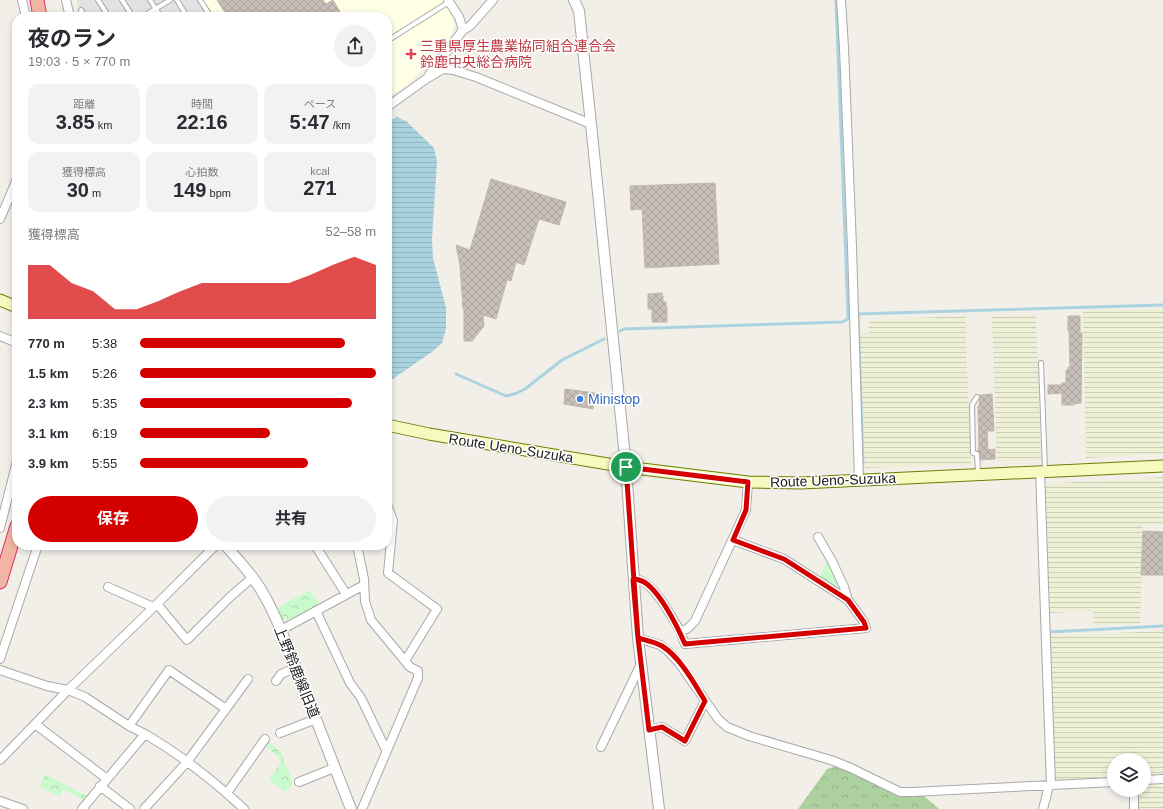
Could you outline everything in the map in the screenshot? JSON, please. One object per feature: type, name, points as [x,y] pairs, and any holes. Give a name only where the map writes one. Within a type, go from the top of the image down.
[{"type":"highway","points":[[37,0],[39,12]]},
{"type":"highway","points":[[0,582],[12,542]]},
{"type":"main road","points":[[0,300],[12,305]]},
{"type":"main road","name":"Route Ueno-Suzuka","points":[[392,426],[429,434],[626,467],[748,482],[801,483],[859,481],[1163,466]]},
{"type":"street","points":[[22,0],[25,12]]},
{"type":"street","points":[[66,0],[69,12]]},
{"type":"street","points":[[426,79],[463,30],[470,26],[493,0]]},
{"type":"street","points":[[574,0],[579,11],[591,124],[626,467],[638,638],[659,809]]},
{"type":"street","points":[[841,0],[852,255],[859,481]]},
{"type":"street","points":[[449,1],[459,17],[463,30]]},
{"type":"street","points":[[392,103],[426,79],[443,69],[453,70],[476,77],[591,124]]},
{"type":"street","points":[[0,219],[12,191]]},
{"type":"street","points":[[0,336],[12,341]]},
{"type":"street","points":[[1042,471],[1050,785],[1042,809]]},
{"type":"street","points":[[0,528],[12,481]]},
{"type":"street","points":[[680,631],[687,629],[695,621],[733,540],[746,510],[748,482]]},
{"type":"street","points":[[392,518],[392,531]]},
{"type":"street","points":[[633,580],[639,580],[646,583],[662,601],[680,631],[685,644],[866,628],[864,622],[848,600],[844,587],[832,561],[818,537]]},
{"type":"street","points":[[733,540],[784,559],[848,600]]},
{"type":"street","points":[[0,659],[36,550]]},
{"type":"street","points":[[0,760],[68,690],[211,550]]},
{"type":"street","name":"上野鈴鹿線旧道","points":[[229,550],[253,577],[262,591],[281,630],[351,809]]},
{"type":"street","points":[[318,550],[346,594]]},
{"type":"street","points":[[358,550],[364,579],[366,601],[371,620],[410,667],[418,671],[418,678],[362,809]]},
{"type":"street","points":[[390,550],[388,573],[437,609],[405,661]]},
{"type":"street","points":[[108,588],[155,606],[187,640],[230,597],[253,577]]},
{"type":"street","points":[[281,630],[364,585]]},
{"type":"street","points":[[316,611],[350,683],[361,698],[386,750]]},
{"type":"street","points":[[638,638],[660,645],[668,651],[679,663],[718,719],[727,727],[749,736],[831,760],[900,792],[1107,782]]},
{"type":"street","points":[[601,746],[641,664]]},
{"type":"street","points":[[276,681],[282,674],[295,668]]},
{"type":"street","points":[[0,670],[47,686],[68,690],[85,696],[129,726],[145,734],[187,762],[227,793],[244,809]]},
{"type":"street","points":[[129,726],[169,670],[226,709]]},
{"type":"street","points":[[144,809],[187,762],[248,679]]},
{"type":"street","points":[[649,730],[662,727],[685,741],[705,701]]},
{"type":"street","points":[[280,733],[316,719]]},
{"type":"street","points":[[36,724],[107,779]]},
{"type":"street","points":[[82,809],[145,734]]},
{"type":"street","points":[[227,793],[265,739]]},
{"type":"street","points":[[299,782],[334,768]]},
{"type":"street","points":[[1151,780],[1163,779]]},
{"type":"street","points":[[100,786],[130,809]]},
{"type":"street","points":[[1134,797],[1134,809]]},
{"type":"street","points":[[0,800],[23,809]]},
{"type":"lane","points":[[98,0],[106,12]]},
{"type":"lane","points":[[122,0],[130,12]]},
{"type":"lane","points":[[150,0],[158,12]]},
{"type":"lane","points":[[151,12],[170,0]]},
{"type":"lane","points":[[177,0],[184,12]]},
{"type":"lane","points":[[200,0],[208,12]]},
{"type":"lane","points":[[392,38],[449,1]]},
{"type":"lane","points":[[1041,363],[1042,471]]},
{"type":"lane","points":[[977,398],[972,405],[972,413],[973,453],[977,454],[978,475]]},
{"type":"shaded area","name":"三重県厚生農業協同組合連合会 鈴鹿中央総合病院","points":[[75,0],[443,0],[452,17],[454,26],[452,34],[447,41],[424,68],[407,85],[392,95],[392,12],[78,12]]},
{"type":"shaded area","points":[[76,0],[200,0],[207,12],[78,12]]},
{"type":"shaded area","points":[[1163,309],[1163,454],[1086,458],[1083,310]]},
{"type":"shaded area","points":[[1036,315],[1041,460],[997,462],[992,317]]},
{"type":"shaded area","points":[[965,316],[971,464],[865,468],[860,333],[869,333],[869,320]]},
{"type":"shaded area","points":[[1163,477],[1163,525],[1143,525],[1140,623],[1094,625],[1093,611],[1049,613],[1043,484]]},
{"type":"shaded area","points":[[1163,631],[1163,775],[1151,776],[1151,753],[1107,753],[1107,777],[1057,780],[1053,778],[1049,636]]},
{"type":"shaded area","points":[[1163,783],[1163,809],[1137,809],[1137,797],[1151,797],[1151,784]]},
{"type":"green space","points":[[827,560],[839,583],[836,588],[820,577]]},
{"type":"green space","points":[[309,590],[320,604],[292,620],[280,619],[276,609]]},
{"type":"green space","points":[[269,742],[281,752],[293,784],[285,792],[269,779],[281,763],[278,756],[265,746]]},
{"type":"green space","points":[[837,766],[900,796],[924,796],[939,809],[798,809],[827,769]]},
{"type":"green space","points":[[45,774],[87,796],[84,800],[63,789],[60,796],[40,787]]},
{"type":"water","points":[[397,117],[406,121],[434,148],[437,161],[432,239],[433,258],[446,308],[446,329],[442,343],[392,380],[392,120]]},
{"type":"building","points":[[217,0],[323,0],[326,4],[333,0],[340,12],[225,12]]},
{"type":"building","points":[[491,179],[566,202],[559,225],[539,219],[524,265],[516,262],[511,281],[507,280],[496,319],[483,315],[484,326],[472,341],[464,341],[464,309],[460,265],[456,245],[470,250]]},
{"type":"building","points":[[715,183],[719,264],[645,268],[642,209],[631,210],[630,186]]},
{"type":"building","points":[[662,293],[663,302],[666,302],[667,307],[667,322],[652,322],[652,309],[648,309],[648,294]]},
{"type":"building","points":[[1068,316],[1080,316],[1080,333],[1082,333],[1081,403],[1074,405],[1062,405],[1062,393],[1048,394],[1048,385],[1062,385],[1062,383],[1066,383],[1066,370],[1070,367]]},
{"type":"building","name":"Ministop","points":[[565,389],[595,393],[593,409],[564,404]]},
{"type":"building","points":[[992,394],[994,431],[987,431],[988,450],[995,449],[995,459],[981,460],[980,453],[978,451],[978,406],[980,395]]},
{"type":"building","points":[[1143,531],[1163,532],[1163,575],[1141,575]]},
{"type":"waterway","points":[[836,0],[848,314]]},
{"type":"waterway","points":[[857,314],[1163,305]]},
{"type":"waterway","points":[[620,331],[624,329],[842,322],[848,319],[848,314]]},
{"type":"waterway","points":[[858,314],[863,464]]},
{"type":"waterway","points":[[456,374],[506,396],[525,389],[562,360],[604,339]]},
{"type":"waterway","points":[[1049,632],[1163,626]]},
{"type":"place","name":"三重県厚生農業協同組合連合会 鈴鹿中央総合病院","points":[[411,54]]},
{"type":"place","name":"Ministop","points":[[580,399]]},
{"type":"route","points":[[626,467],[633,580],[638,638],[649,730],[662,727],[685,741],[705,701],[679,663],[668,651],[660,645],[638,638],[633,580],[639,580],[646,583],[662,601],[680,631],[685,644],[866,628],[864,622],[848,600],[784,559],[733,540],[746,510],[748,482],[626,467]]}]
